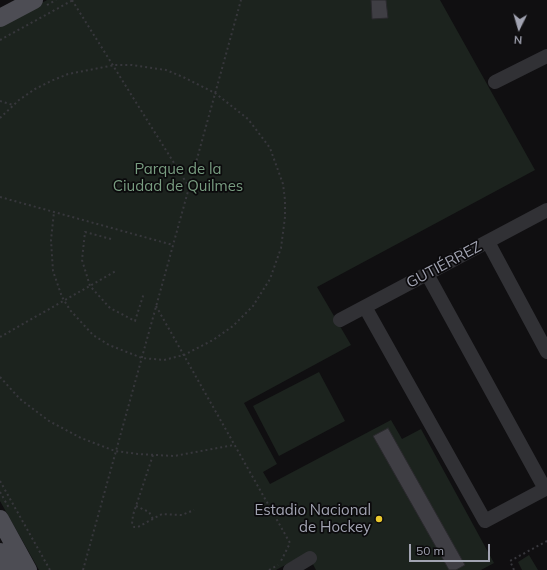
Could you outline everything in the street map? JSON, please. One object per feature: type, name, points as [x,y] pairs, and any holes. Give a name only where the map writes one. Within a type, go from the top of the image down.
[{"type":"main road","points":[[0,18],[34,0]]},
{"type":"main road","points":[[0,519],[28,570]]},
{"type":"main road","points":[[0,552],[10,570]]},
{"type":"street","points":[[495,82],[547,56]]},
{"type":"street","name":"GUTIÉRREZ","points":[[340,320],[547,211]]},
{"type":"street","points":[[488,242],[547,352]]},
{"type":"street","points":[[365,307],[485,521],[546,488],[427,274]]},
{"type":"path","points":[[0,40],[72,0],[189,187]]},
{"type":"path","points":[[83,570],[241,0]]},
{"type":"path","points":[[0,118],[13,105],[51,81],[91,69],[132,65],[166,70],[183,77],[215,93],[248,119],[270,148],[283,184],[285,206],[284,235],[270,279],[253,306],[243,317],[221,335],[184,355],[164,360],[142,358],[109,345],[93,335],[80,322],[64,300],[53,271],[51,256],[54,212]]},
{"type":"path","points":[[0,101],[13,105]]},
{"type":"path","points":[[0,197],[173,245]]},
{"type":"path","points":[[111,239],[85,232],[82,260],[90,286],[110,308],[135,321],[144,293]]},
{"type":"path","points":[[0,337],[116,272]]},
{"type":"path","points":[[156,306],[290,543],[279,565],[269,570]]},
{"type":"path","points":[[0,377],[20,399],[49,421],[81,438],[116,451],[153,455],[193,453],[235,445]]},
{"type":"path","points":[[153,455],[132,520],[134,527],[138,527],[165,513],[182,515],[194,510]]},
{"type":"path","points":[[0,481],[50,570]]},
{"type":"path","points":[[136,506],[149,512],[153,519]]},
{"type":"path","points":[[514,570],[510,561],[547,541]]},
{"type":"green space","name":"Parque de la Ciudad de Quilmes","points":[[47,0],[440,0],[535,170],[317,287],[351,345],[244,403],[277,464],[263,472],[270,484],[391,420],[402,439],[421,429],[494,563],[481,570],[316,570],[307,553],[276,570],[39,570],[0,501],[0,26]]},
{"type":"green space","points":[[319,372],[345,421],[279,456],[253,406]]},
{"type":"green space","points":[[529,555],[538,570],[522,570],[518,562]]},
{"type":"building","points":[[371,0],[386,0],[388,18],[372,19]]},
{"type":"building","points":[[388,428],[465,565],[456,570],[449,570],[373,436]]},
{"type":"place","name":"Estadio Nacional de Hockey","points":[[379,519]]}]
